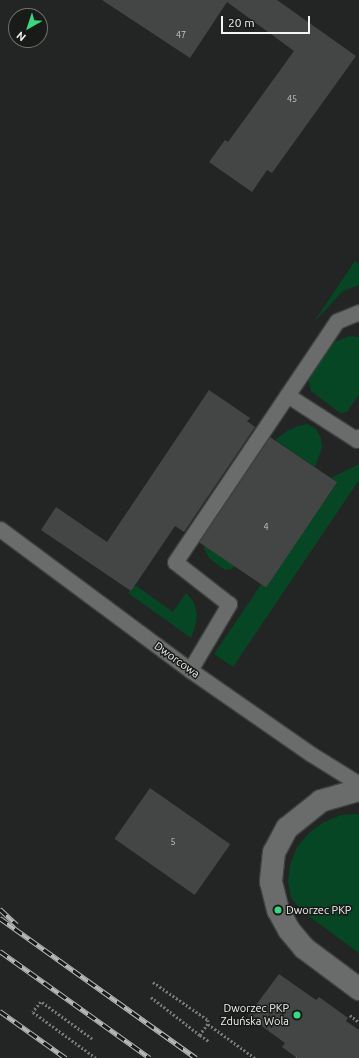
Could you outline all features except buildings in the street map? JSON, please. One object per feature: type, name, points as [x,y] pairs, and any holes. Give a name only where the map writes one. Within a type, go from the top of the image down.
[{"type":"street","points":[[359,790],[321,801],[287,828],[274,852],[271,882],[278,910],[289,930],[304,948],[359,989]]},
{"type":"lane","points":[[190,670],[228,604],[175,562],[337,321],[359,312]]},
{"type":"lane","points":[[287,395],[357,440],[359,437]]},
{"type":"lane","name":"Dworcowa","points":[[0,529],[190,670],[311,754],[359,784]]},
{"type":"path","points":[[153,982],[208,1020],[208,1024],[255,1058]]},
{"type":"path","points":[[151,997],[210,1042]]},
{"type":"path","points":[[92,1039],[41,1002],[33,1012],[96,1058]]},
{"type":"path","points":[[200,1035],[208,1024]]},
{"type":"green space","points":[[355,261],[359,264],[359,285],[343,291],[313,323]]},
{"type":"green space","points":[[349,336],[359,337],[359,395],[347,412],[340,413],[311,391],[308,378],[330,344]]},
{"type":"green space","points":[[308,424],[316,429],[321,438],[322,448],[315,467],[275,440],[287,431],[298,426]]},
{"type":"green space","points":[[359,464],[359,480],[233,667],[214,654],[262,583],[266,586],[337,483],[331,478]]},
{"type":"green space","points":[[206,535],[236,566],[225,570],[209,558],[204,548]]},
{"type":"green space","points":[[135,585],[173,612],[186,593],[194,602],[197,615],[191,638],[128,593]]},
{"type":"green space","points":[[341,815],[359,815],[359,953],[303,912],[291,898],[288,882],[290,865],[297,847],[310,832],[324,822]]},
{"type":"railway","points":[[0,909],[17,925]]},
{"type":"railway","points":[[0,918],[196,1058]]},
{"type":"railway","points":[[0,951],[150,1058]]},
{"type":"railway","points":[[0,1011],[66,1058]]},
{"type":"place","name":"Dworzec PKP","points":[[278,910]]},
{"type":"place","name":"Dworzec PKP Zduńska Wola","points":[[297,1015]]}]
